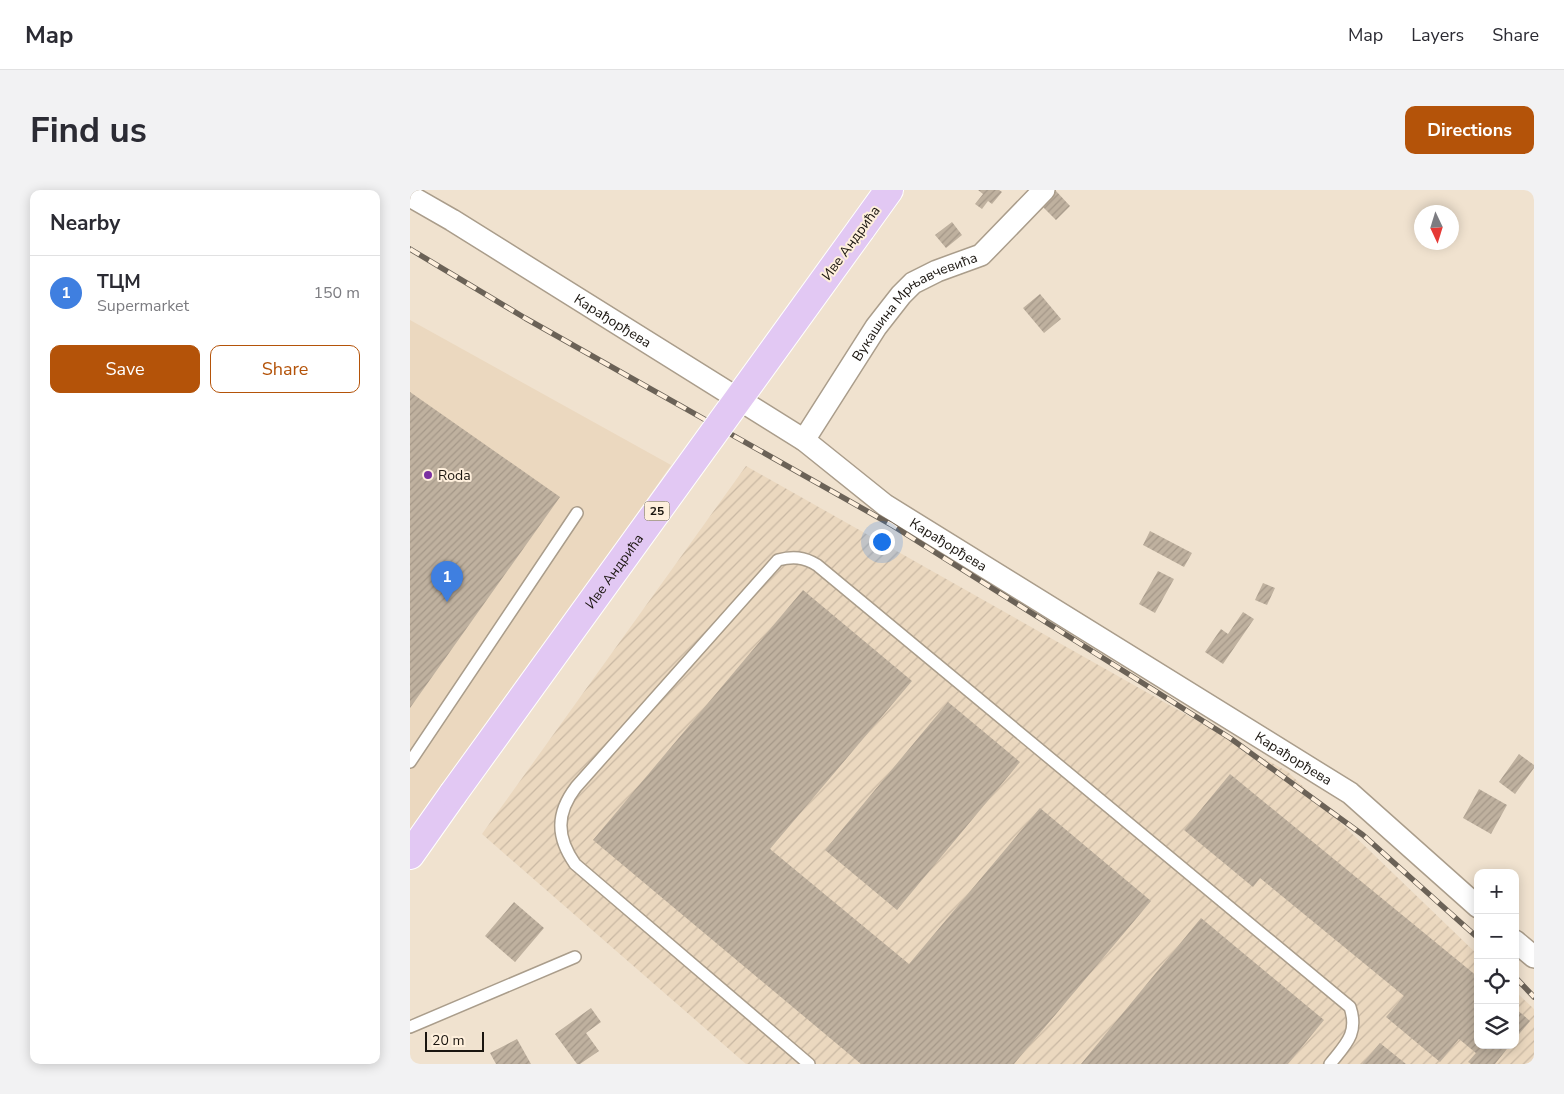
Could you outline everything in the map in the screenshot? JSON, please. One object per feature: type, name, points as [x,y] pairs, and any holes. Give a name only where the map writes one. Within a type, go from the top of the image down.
[{"type":"main road","name":"Иве Андрића","points":[[410,855],[889,190]]},
{"type":"street","name":"Вукашина Мрњавчевића","points":[[804,440],[876,327],[901,295],[913,283],[937,270],[980,255],[1044,190]]},
{"type":"street","name":"Карађорђева","points":[[410,196],[804,440],[885,505],[1350,793],[1474,903]]},
{"type":"street","points":[[1519,944],[1534,957]]},
{"type":"lane","points":[[410,762],[415,745],[577,513]]},
{"type":"lane","points":[[809,1064],[575,864],[563,843],[561,831],[564,807],[576,787],[778,560],[787,557],[797,557],[817,565],[1350,1008],[1354,1027],[1351,1036],[1330,1064]]},
{"type":"lane","points":[[410,1027],[575,957]]},
{"type":"shaded area","points":[[410,320],[671,465],[410,837]]},
{"type":"shaded area","points":[[746,466],[1288,772],[1474,951],[1474,1049],[1519,1049],[1519,995],[1534,1009],[1534,1064],[746,1064],[482,834]]},
{"type":"building","points":[[978,190],[999,190],[1002,192],[992,204],[988,201],[982,209],[975,204],[983,194]]},
{"type":"building","points":[[1056,191],[1070,206],[1056,220],[1041,205]]},
{"type":"building","points":[[952,222],[962,235],[946,248],[935,235]]},
{"type":"building","points":[[1040,294],[1061,319],[1044,333],[1023,308]]},
{"type":"building","points":[[410,392],[560,497],[410,708]]},
{"type":"building","points":[[1150,531],[1192,553],[1184,567],[1143,545]]},
{"type":"building","points":[[1158,571],[1174,579],[1155,613],[1139,604]]},
{"type":"building","points":[[1263,583],[1275,588],[1267,605],[1255,600]]},
{"type":"building","points":[[803,590],[912,681],[770,849],[909,964],[1040,808],[1151,901],[1014,1064],[861,1064],[593,840]]},
{"type":"building","points":[[1243,612],[1254,619],[1223,664],[1205,652],[1221,629],[1228,634]]},
{"type":"building","points":[[948,702],[1020,762],[897,910],[825,850]]},
{"type":"building","points":[[1519,754],[1534,765],[1534,768],[1515,794],[1499,782]]},
{"type":"building","points":[[1230,774],[1474,974],[1474,1049],[1507,1049],[1495,1064],[1471,1064],[1468,1062],[1476,1053],[1459,1039],[1440,1062],[1386,1017],[1404,996],[1260,878],[1253,887],[1184,830]]},
{"type":"building","points":[[1479,789],[1507,805],[1491,834],[1463,818]]},
{"type":"building","points":[[514,902],[544,928],[515,962],[485,936]]},
{"type":"building","points":[[1201,918],[1324,1020],[1288,1064],[1081,1064]]},
{"type":"building","points":[[591,1008],[601,1022],[586,1033],[599,1051],[580,1064],[577,1064],[555,1034]]},
{"type":"building","points":[[1519,1011],[1530,1021],[1519,1034]]},
{"type":"building","points":[[517,1039],[531,1064],[496,1064],[490,1053]]},
{"type":"building","points":[[1380,1043],[1406,1064],[1362,1064]]},
{"type":"railway","points":[[410,249],[525,318],[890,524],[1230,738],[1363,835],[1474,934]]},
{"type":"railway","points":[[1519,981],[1534,997]]},
{"type":"place","name":"Roda","points":[[428,475]]},
{"type":"place","name":"ТЦМ","points":[[447,602]]}]
